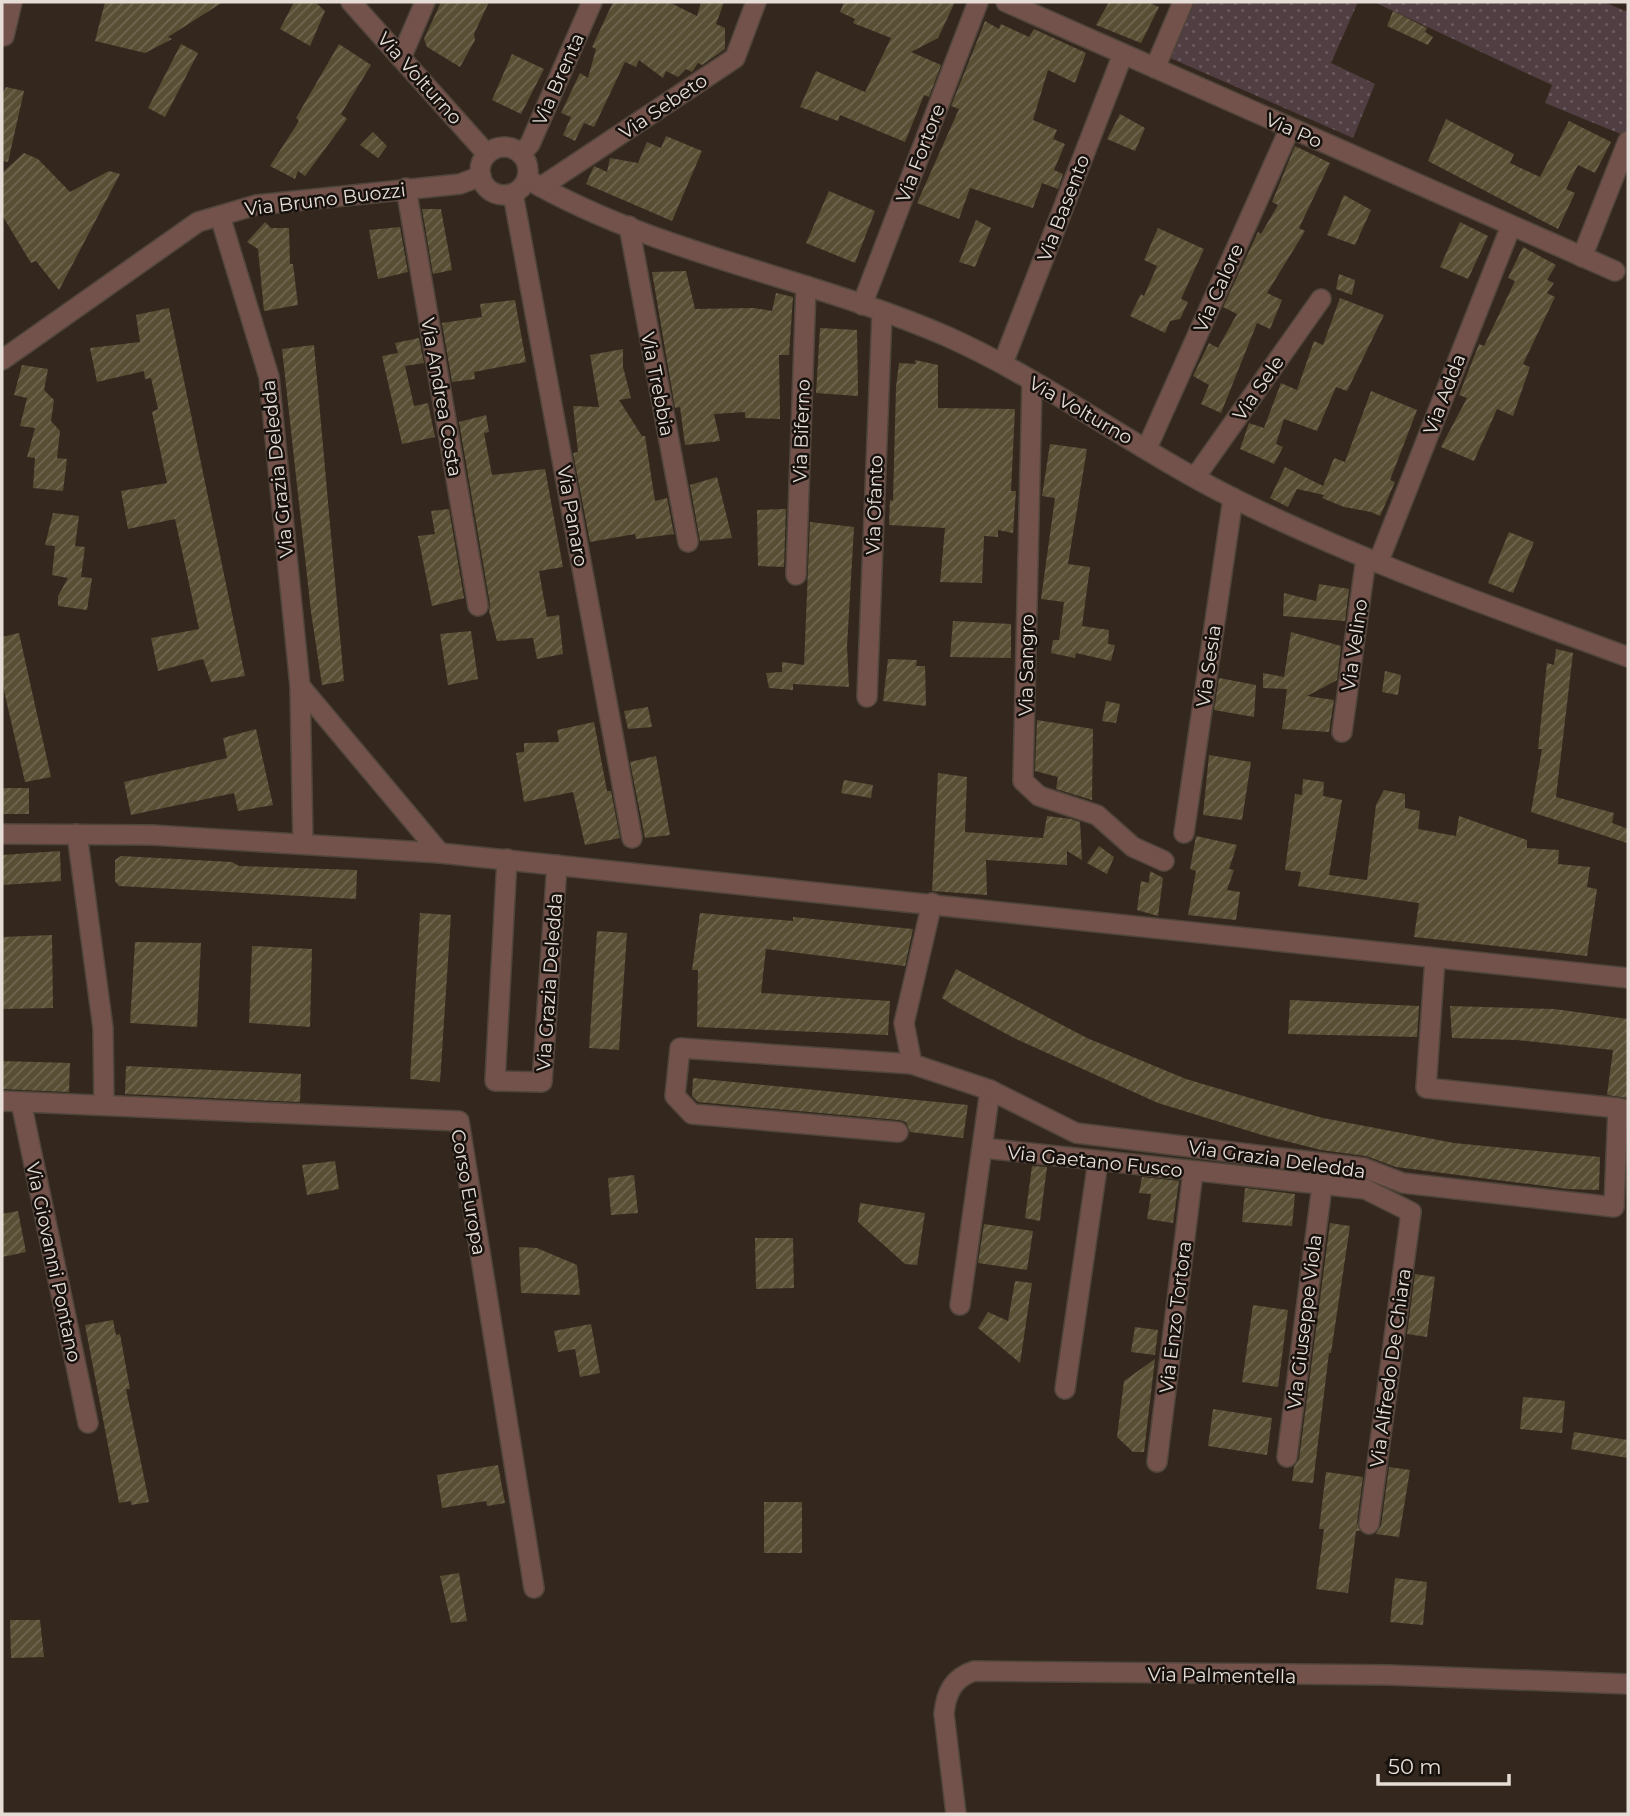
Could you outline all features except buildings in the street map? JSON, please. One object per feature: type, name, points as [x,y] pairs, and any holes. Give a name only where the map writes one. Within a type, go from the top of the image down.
[{"type":"street","points":[[4,36],[12,2]]},
{"type":"street","name":"Via Volturno","points":[[351,2],[487,154]]},
{"type":"street","points":[[401,58],[425,2]]},
{"type":"street","name":"Via Brenta","points":[[521,154],[530,144],[592,2]]},
{"type":"street","name":"Via Sebeto","points":[[534,183],[735,58],[756,2]]},
{"type":"street","name":"Via Fortore","points":[[862,305],[978,2]]},
{"type":"street","points":[[1155,68],[1183,2]]},
{"type":"street","name":"Via Po","points":[[1013,3],[1615,271]]},
{"type":"street","name":"Via Basento","points":[[1003,363],[1123,54]]},
{"type":"street","name":"Via Calore","points":[[1147,447],[1290,128]]},
{"type":"street","points":[[1582,257],[1628,141]]},
{"type":"street","points":[[507,148],[521,154],[534,183],[513,194],[496,194],[484,184],[481,176],[487,154],[507,148]]},
{"type":"street","name":"Via Bruno Buozzi","points":[[2,360],[198,222],[256,205],[460,184],[481,176]]},
{"type":"street","name":"Via Volturno","points":[[534,183],[629,226],[943,335],[1003,363],[1032,383],[1233,498],[1372,561],[1628,657]]},
{"type":"street","name":"Via Andrea Costa","points":[[406,188],[478,606]]},
{"type":"street","name":"Via Panaro","points":[[513,194],[632,838]]},
{"type":"street","name":"Via Grazia Deledda","points":[[220,216],[268,377],[300,686],[303,845]]},
{"type":"street","name":"Via Trebbia","points":[[629,226],[688,542]]},
{"type":"street","name":"Via Adda","points":[[1372,561],[1511,226]]},
{"type":"street","name":"Via Biferno","points":[[796,575],[806,286]]},
{"type":"street","name":"Via Sele","points":[[1196,477],[1321,299]]},
{"type":"street","name":"Via Ofanto","points":[[867,697],[882,313]]},
{"type":"street","name":"Via Sangro","points":[[1032,383],[1023,781],[1039,796],[1097,815],[1133,847],[1164,861]]},
{"type":"street","name":"Via Sesia","points":[[1184,833],[1233,498]]},
{"type":"street","name":"Via Velino","points":[[1342,732],[1372,561]]},
{"type":"street","points":[[300,686],[440,853]]},
{"type":"street","name":"Via Grazia Deledda","points":[[2,834],[77,834],[440,853],[932,902],[1628,978]]},
{"type":"street","points":[[77,834],[103,1028],[104,1105]]},
{"type":"street","name":"Via Grazia Deledda","points":[[507,859],[495,1081],[542,1082],[557,865]]},
{"type":"street","points":[[912,1064],[904,1023],[932,902]]},
{"type":"street","name":"Via Grazia Deledda","points":[[898,1132],[692,1114],[675,1096],[680,1048],[912,1064],[990,1090],[1076,1133],[1364,1168],[1403,1183],[1621,1208],[1623,1109],[1426,1088],[1435,959]]},
{"type":"street","points":[[960,1305],[990,1090]]},
{"type":"street","name":"Corso Europa","points":[[11,1101],[459,1121],[534,1588]]},
{"type":"street","name":"Via Giovanni Pontano","points":[[11,1101],[88,1423]]},
{"type":"street","name":"Via Gaetano Fusco","points":[[983,1148],[1364,1189],[1411,1212]]},
{"type":"street","points":[[1065,1389],[1098,1161]]},
{"type":"street","name":"Via Enzo Tortora","points":[[1157,1462],[1193,1172]]},
{"type":"street","name":"Via Giuseppe Viola","points":[[1287,1457],[1322,1186]]},
{"type":"street","name":"Via Alfredo De Chiara","points":[[1369,1524],[1411,1212]]},
{"type":"street","name":"Via Palmentella","points":[[956,1814],[947,1763],[945,1706],[953,1684],[962,1675],[974,1671],[1389,1675],[1628,1684]]},
{"type":"shaded area","points":[[1195,2],[1358,2],[1331,63],[1375,84],[1353,138],[1170,58]]},
{"type":"shaded area","points":[[1374,2],[1604,2],[1628,12],[1628,137],[1545,103],[1552,85]]}]
